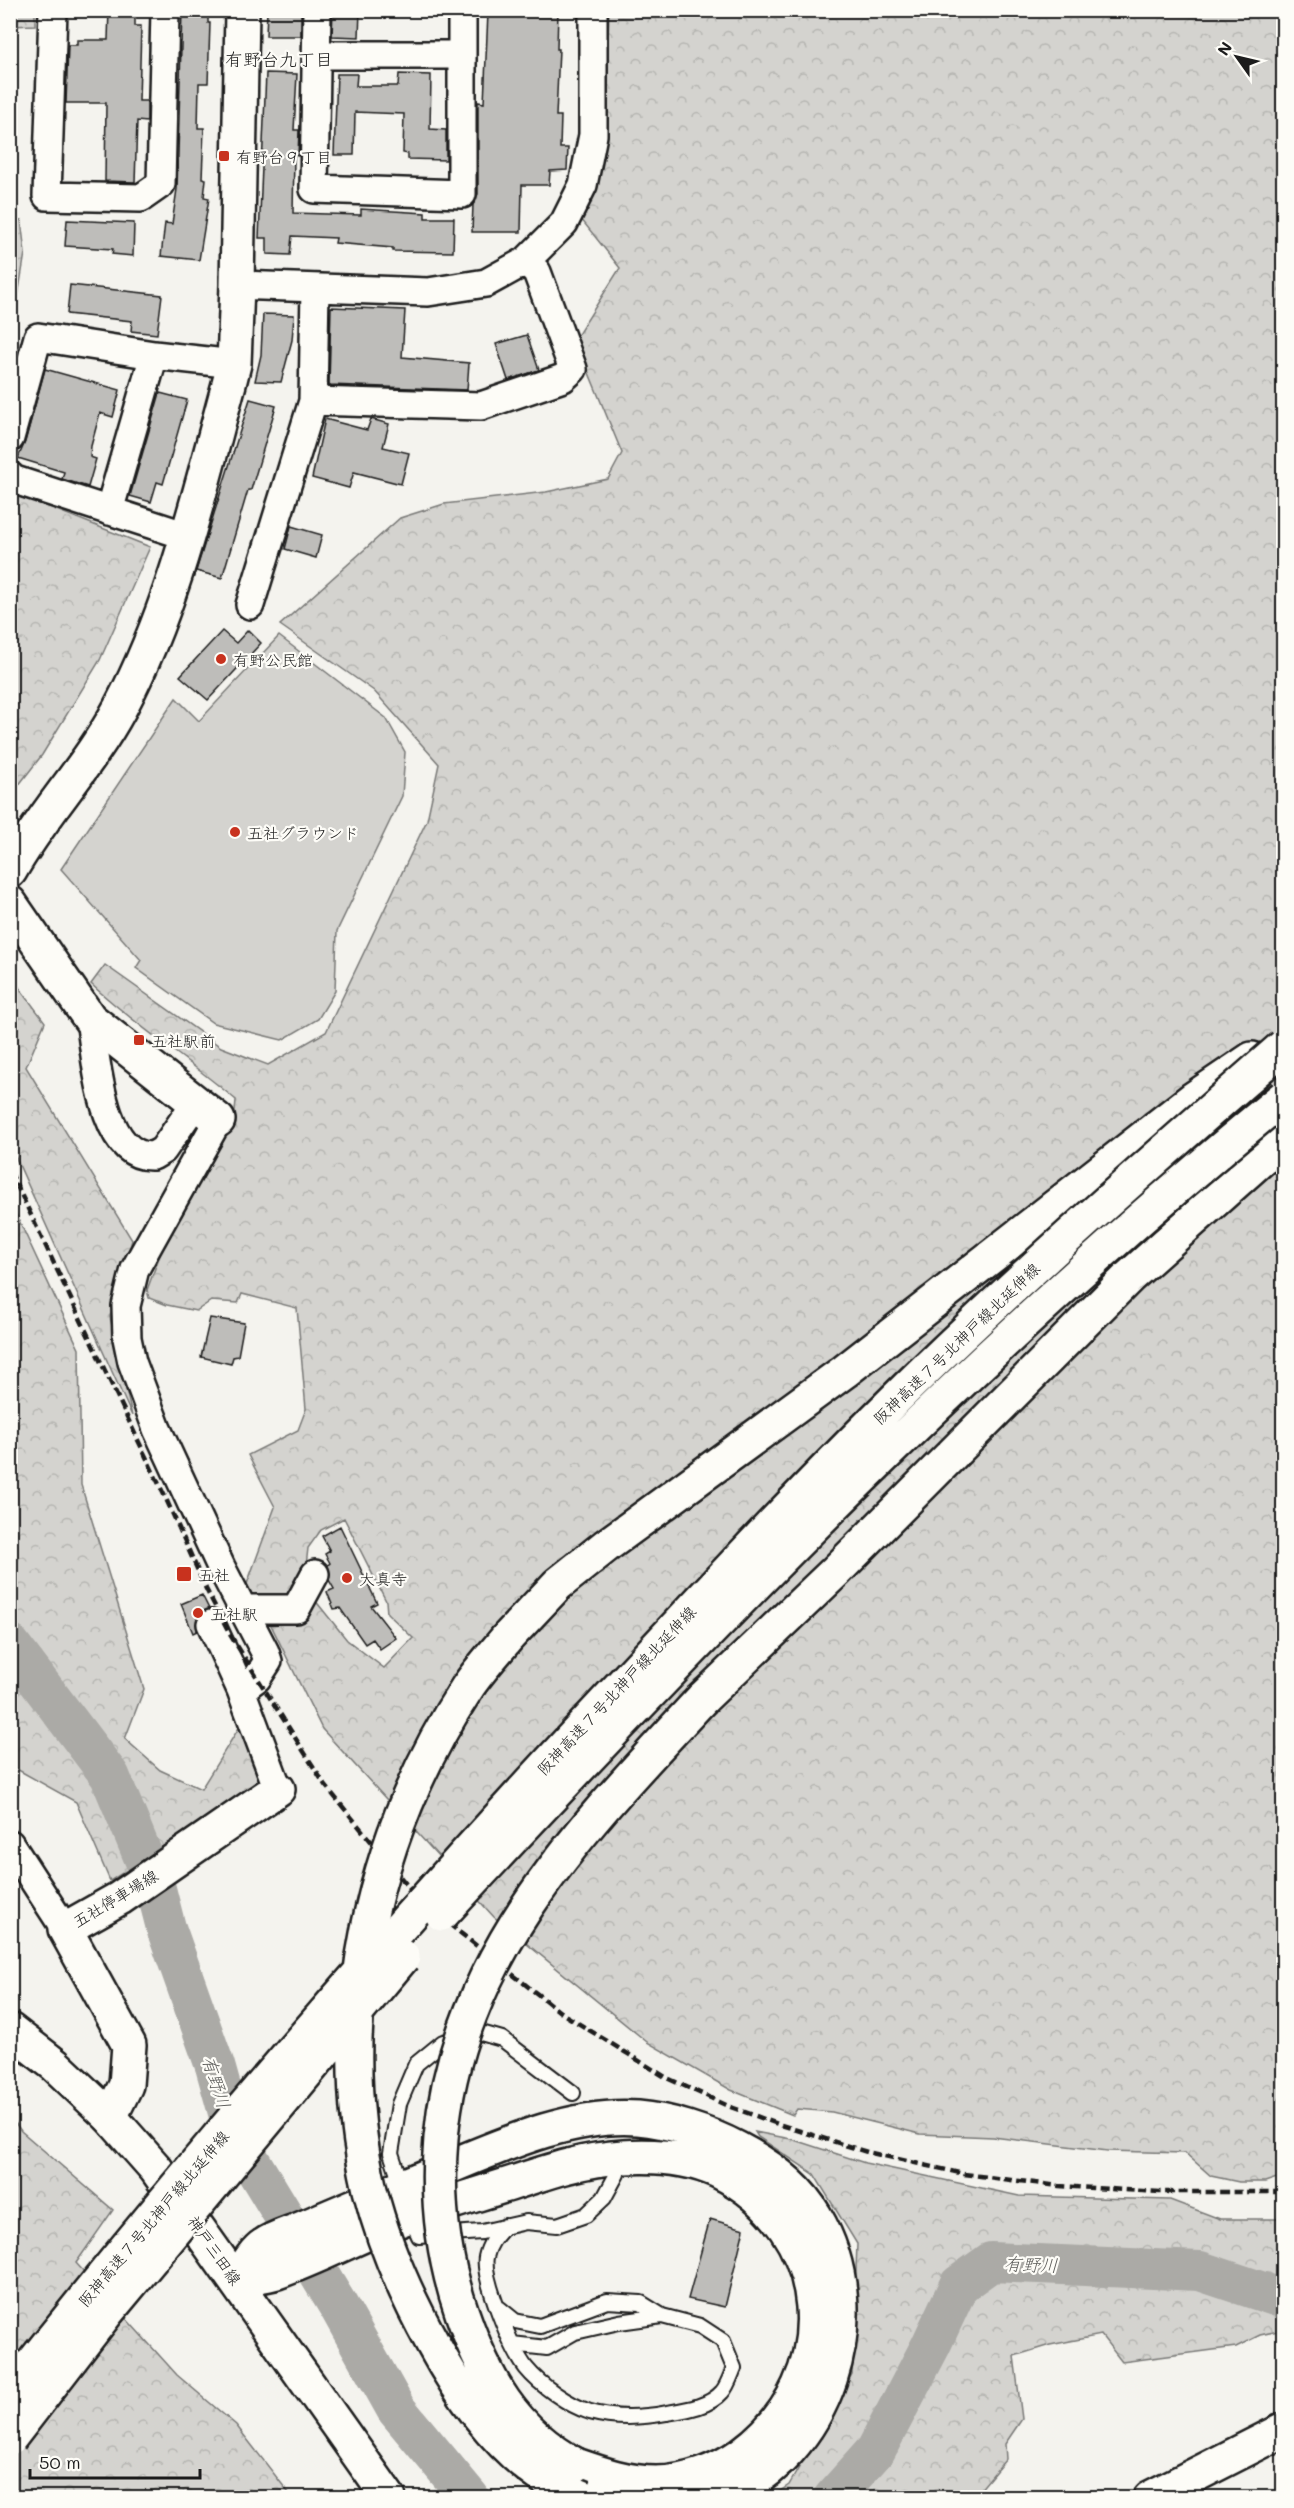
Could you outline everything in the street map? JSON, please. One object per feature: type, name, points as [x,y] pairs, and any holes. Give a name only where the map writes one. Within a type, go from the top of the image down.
[{"type":"main road","points":[[10,871],[120,706],[159,621],[175,579],[234,364],[242,10]]},
{"type":"main road","points":[[10,903],[90,1019],[207,1111]]},
{"type":"main road","points":[[585,2498],[571,2493],[533,2469],[510,2449],[487,2425],[443,2364],[402,2279],[371,2191],[361,2142],[355,2078],[356,1993],[378,1886],[400,1820],[427,1756],[468,1686],[507,1638],[558,1584],[670,1497],[845,1371],[1193,1100],[1284,1038]]},
{"type":"main road","name":"阪神高速７号北神戸線北延伸線","points":[[10,2392],[152,2217],[410,1915],[704,1596],[922,1374],[1096,1210],[1284,1046]]},
{"type":"main road","name":"阪神高速７号北神戸線北延伸線","points":[[10,2438],[152,2257],[417,1940],[566,1781],[833,1504],[922,1417],[1010,1335],[1284,1097]]},
{"type":"main road","points":[[823,2362],[772,2428],[733,2460],[684,2480],[658,2483],[631,2481],[606,2475],[576,2465],[537,2441],[523,2426],[487,2373],[467,2328],[454,2290],[440,2199],[439,2160],[443,2110],[455,2052],[481,1984],[516,1922],[556,1863],[619,1789],[702,1699],[836,1571],[1129,1277],[1284,1139]]},
{"type":"main road","name":"五社停車場線","points":[[110,2117],[126,2085],[129,2045],[65,1929],[120,1898],[278,1789]]},
{"type":"main road","name":"神戸三田線","points":[[10,2030],[56,2065],[110,2117],[156,2169],[237,2280],[388,2498]]},
{"type":"main road","points":[[237,2280],[269,2259],[406,2201],[588,2161],[658,2156],[690,2161],[718,2171],[743,2186],[769,2207],[799,2252],[815,2312],[823,2362],[830,2382],[811,2421],[789,2451],[748,2484],[719,2498]]},
{"type":"main road","points":[[1150,2498],[1284,2430]]},
{"type":"street","points":[[53,10],[47,196],[141,198],[161,184],[165,10]]},
{"type":"street","points":[[317,10],[314,189],[462,194],[462,10]]},
{"type":"street","points":[[237,285],[428,292],[486,283],[526,261],[564,223],[584,185],[593,135],[593,10]]},
{"type":"street","points":[[316,55],[461,55]]},
{"type":"street","points":[[313,401],[481,406],[563,378],[573,369],[537,272],[526,261]]},
{"type":"street","points":[[250,605],[313,401],[315,288]]},
{"type":"street","points":[[10,438],[38,337],[154,355],[234,364]]},
{"type":"street","points":[[109,511],[154,355]]},
{"type":"street","points":[[10,476],[12,479],[187,536]]},
{"type":"street","points":[[90,1019],[104,1105],[121,1140],[132,1152],[153,1156],[207,1111]]},
{"type":"street","points":[[207,1111],[135,1269],[129,1288],[126,1321],[132,1362],[158,1429],[268,1661],[257,1678],[242,1690]]},
{"type":"street","points":[[243,1609],[296,1609],[315,1574]]},
{"type":"street","points":[[211,1624],[242,1690],[278,1789]]},
{"type":"street","points":[[10,1844],[65,1929]]},
{"type":"lane","points":[[573,2093],[502,2039],[481,2032],[443,2042],[416,2064],[399,2104],[391,2153],[419,2236],[482,2232],[526,2222],[557,2225],[586,2215],[604,2198],[617,2174]]},
{"type":"lane","points":[[497,2306],[515,2321],[540,2326],[607,2301],[641,2303],[662,2316],[700,2326],[723,2341],[734,2367],[722,2392],[694,2408],[623,2418],[588,2411],[557,2394],[526,2369],[512,2344],[497,2306],[485,2259],[492,2240],[505,2226]]},
{"type":"lane","points":[[512,2344],[547,2348],[575,2332],[619,2322],[662,2316]]},
{"type":"green space","points":[[11,10],[35,11],[35,25],[11,26]]},
{"type":"green space","points":[[609,11],[1283,11],[1283,2176],[1265,2182],[1239,2182],[1211,2176],[1185,2153],[1108,2151],[993,2137],[920,2134],[832,2112],[797,2109],[793,2115],[731,2090],[647,2042],[494,1917],[322,1729],[271,1625],[297,1619],[314,1599],[347,1640],[384,1668],[413,1638],[387,1613],[386,1601],[344,1518],[321,1530],[308,1548],[305,1575],[291,1598],[255,1601],[247,1584],[275,1507],[248,1455],[298,1430],[306,1409],[297,1308],[242,1294],[238,1303],[211,1301],[196,1311],[167,1305],[149,1298],[147,1290],[168,1233],[234,1123],[236,1100],[91,984],[105,965],[221,1047],[268,1065],[326,1032],[427,820],[439,764],[374,691],[280,625],[400,518],[444,504],[546,492],[608,479],[622,453],[575,339],[620,268],[581,219],[586,211],[605,142]]},
{"type":"green space","points":[[11,219],[21,220],[25,253],[11,339]]},
{"type":"green space","points":[[11,492],[150,547],[100,660],[42,755],[11,795]]},
{"type":"green space","name":"五社グラウンド","points":[[279,636],[386,718],[405,752],[402,796],[337,931],[335,991],[318,1019],[282,1040],[213,1023],[136,968],[141,960],[61,869],[176,698],[199,721]]},
{"type":"green space","points":[[10,975],[45,1022],[26,1067],[132,1240],[110,1317],[132,1416],[11,1147]]},
{"type":"green space","points":[[10,1201],[79,1349],[81,1485],[144,1689],[125,1739],[160,1770],[201,1789],[240,1726],[266,1782],[110,1881],[76,1802],[11,1766]]},
{"type":"green space","points":[[10,2116],[21,2131],[113,2210],[76,2263],[177,2375],[236,2425],[292,2497],[11,2497]]},
{"type":"green space","points":[[755,2132],[791,2139],[865,2163],[1019,2196],[1170,2200],[1220,2219],[1283,2219],[1283,2330],[1260,2335],[1236,2347],[1122,2362],[1101,2335],[1050,2345],[1014,2356],[1022,2419],[1005,2444],[1006,2459],[974,2497],[771,2497],[789,2485],[852,2374],[857,2244],[814,2174],[758,2137]]},
{"type":"green space","points":[[435,2481],[488,2497],[444,2497]]},
{"type":"building","points":[[109,10],[135,10],[135,26],[141,26],[139,101],[147,101],[147,122],[137,121],[135,182],[105,181],[106,103],[66,103],[68,45],[77,45],[77,40],[108,40]]},
{"type":"building","points":[[182,10],[208,10],[208,23],[210,23],[208,83],[199,83],[198,128],[204,128],[202,178],[206,179],[204,197],[209,198],[199,260],[161,256],[165,223],[172,224],[177,189]]},
{"type":"building","points":[[267,10],[301,10],[301,36],[266,36]]},
{"type":"building","points":[[333,10],[360,10],[359,37],[332,36]]},
{"type":"building","points":[[558,10],[556,116],[561,116],[560,148],[568,148],[567,170],[550,171],[549,185],[522,185],[521,232],[472,232],[473,204],[478,194],[478,102],[484,103],[488,13]]},
{"type":"building","points":[[266,73],[297,74],[294,130],[299,130],[298,156],[294,155],[293,213],[361,215],[361,209],[425,213],[425,218],[454,218],[453,252],[393,251],[393,248],[335,243],[336,238],[292,236],[290,255],[267,254],[267,238],[259,238]]},
{"type":"building","points":[[337,74],[357,74],[356,86],[398,86],[399,74],[431,75],[430,129],[446,130],[446,160],[408,159],[408,154],[403,153],[404,114],[355,112],[354,155],[334,155]]},
{"type":"building","points":[[67,220],[134,223],[133,256],[112,254],[113,249],[65,246]]},
{"type":"building","points":[[70,285],[162,295],[157,334],[131,331],[132,321],[67,314]]},
{"type":"building","points":[[331,307],[405,310],[402,357],[469,363],[467,390],[329,385]]},
{"type":"building","points":[[263,314],[294,315],[292,340],[281,382],[255,381],[261,355]]},
{"type":"building","points":[[527,335],[539,370],[508,380],[496,344]]},
{"type":"building","points":[[45,369],[120,390],[113,417],[100,413],[91,446],[90,457],[96,459],[88,487],[62,479],[64,472],[18,458],[25,442]]},
{"type":"building","points":[[160,393],[187,400],[163,484],[157,482],[151,502],[130,496]]},
{"type":"building","points":[[250,399],[276,406],[222,578],[196,571]]},
{"type":"building","points":[[325,419],[367,430],[371,419],[389,424],[383,447],[409,453],[401,484],[354,472],[349,488],[312,478]]},
{"type":"building","points":[[291,526],[322,535],[316,558],[285,549]]},
{"type":"building","name":"有野公民館","points":[[248,630],[261,643],[208,700],[180,676],[222,631],[236,643]]},
{"type":"building","points":[[210,1318],[244,1323],[238,1356],[233,1357],[231,1364],[201,1357]]},
{"type":"building","name":"大真寺","points":[[340,1526],[377,1603],[371,1606],[396,1638],[380,1649],[373,1639],[365,1644],[340,1608],[334,1609],[327,1592],[334,1589],[329,1580],[328,1565],[330,1563],[325,1554],[330,1551],[322,1536]]},
{"type":"building","name":"五社駅","points":[[202,1595],[209,1609],[198,1615],[197,1631],[193,1633],[181,1604]]},
{"type":"building","points":[[710,2219],[744,2229],[725,2307],[688,2299]]},
{"type":"waterway","name":"有野川","points":[[10,1644],[110,1776],[155,1885],[166,1928],[215,2066],[234,2134],[339,2307],[396,2409],[470,2498]]},
{"type":"waterway","name":"有野川","points":[[833,2498],[876,2450],[931,2345],[959,2285],[991,2262],[1200,2271],[1284,2299]]},
{"type":"railway","points":[[10,1171],[167,1501],[206,1589],[229,1633],[325,1785],[419,1900],[560,2012],[667,2078],[728,2106],[778,2124],[867,2152],[964,2174],[1059,2186],[1160,2192],[1284,2192]]},
{"type":"place","name":"有野台９丁目","points":[[224,156]]},
{"type":"place","name":"有野公民館","points":[[221,659]]},
{"type":"place","name":"五社グラウンド","points":[[235,832]]},
{"type":"place","name":"五社駅前","points":[[139,1040]]},
{"type":"place","name":"五社","points":[[184,1574]]},
{"type":"place","name":"大真寺","points":[[347,1578]]},
{"type":"place","name":"五社駅","points":[[198,1613]]},
{"type":"district","name":"有野台九丁目","points":[[279,59]]}]
